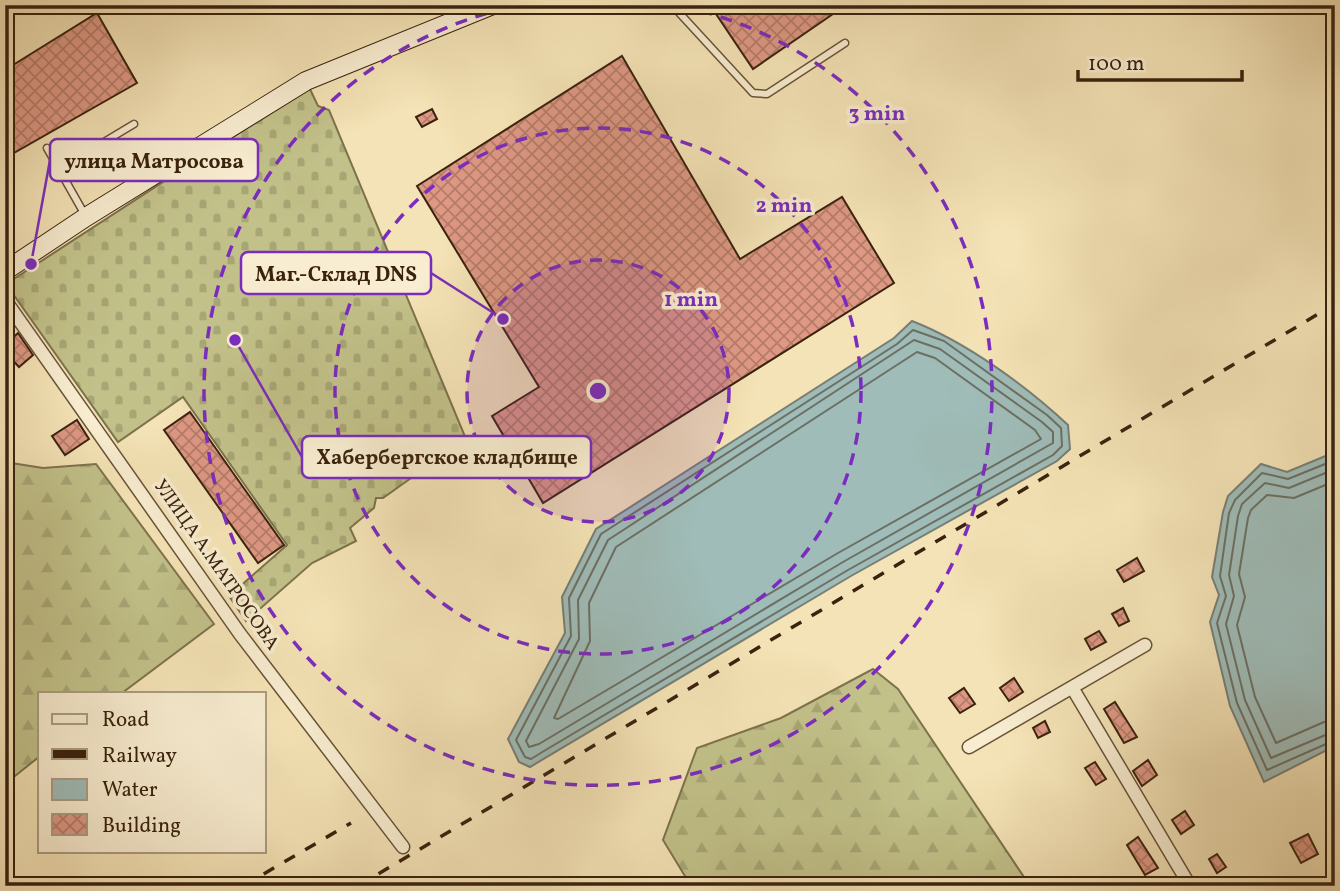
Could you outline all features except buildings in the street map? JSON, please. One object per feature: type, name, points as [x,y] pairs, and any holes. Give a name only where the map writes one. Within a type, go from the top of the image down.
[{"type":"main road","points":[[5,271],[86,217],[306,81],[493,5]]},
{"type":"street","name":"УЛИЦА А.МАТРОСОВА","points":[[5,300],[240,635],[402,847]]},
{"type":"street","points":[[969,747],[1145,645]]},
{"type":"street","points":[[1073,689],[1190,886]]},
{"type":"lane","points":[[672,5],[753,93],[760,95],[767,94],[845,43]]},
{"type":"lane","points":[[59,169],[134,124]]},
{"type":"lane","points":[[47,148],[86,217]]},
{"type":"green space","points":[[309,87],[318,106],[329,110],[466,439],[383,498],[376,498],[374,508],[350,528],[356,541],[312,563],[246,621],[229,596],[287,545],[183,397],[118,442],[6,284]]},
{"type":"green space","points":[[5,462],[43,468],[96,464],[214,624],[123,692],[38,692],[38,758],[5,784]]},
{"type":"green space","points":[[873,669],[898,689],[1030,886],[691,886],[663,840],[697,748],[781,718]]},
{"type":"water","points":[[912,321],[953,340],[1033,395],[1068,425],[1070,449],[1057,461],[851,576],[530,767],[519,762],[508,739],[565,633],[562,597],[596,529],[894,338]]},
{"type":"water","points":[[1335,452],[1335,746],[1264,782],[1230,706],[1210,622],[1219,595],[1212,577],[1223,512],[1228,496],[1261,464],[1287,472]]},
{"type":"waterway","points":[[5,878],[16,886]]},
{"type":"railway","points":[[358,886],[1335,304]]},
{"type":"railway","points":[[243,886],[351,823]]},
{"type":"place","name":"улица Матросова","points":[[31,264]]},
{"type":"place","name":"Маг.-Склад DNS","points":[[503,319]]},
{"type":"place","name":"Хабербергское кладбище","points":[[235,340]]}]
